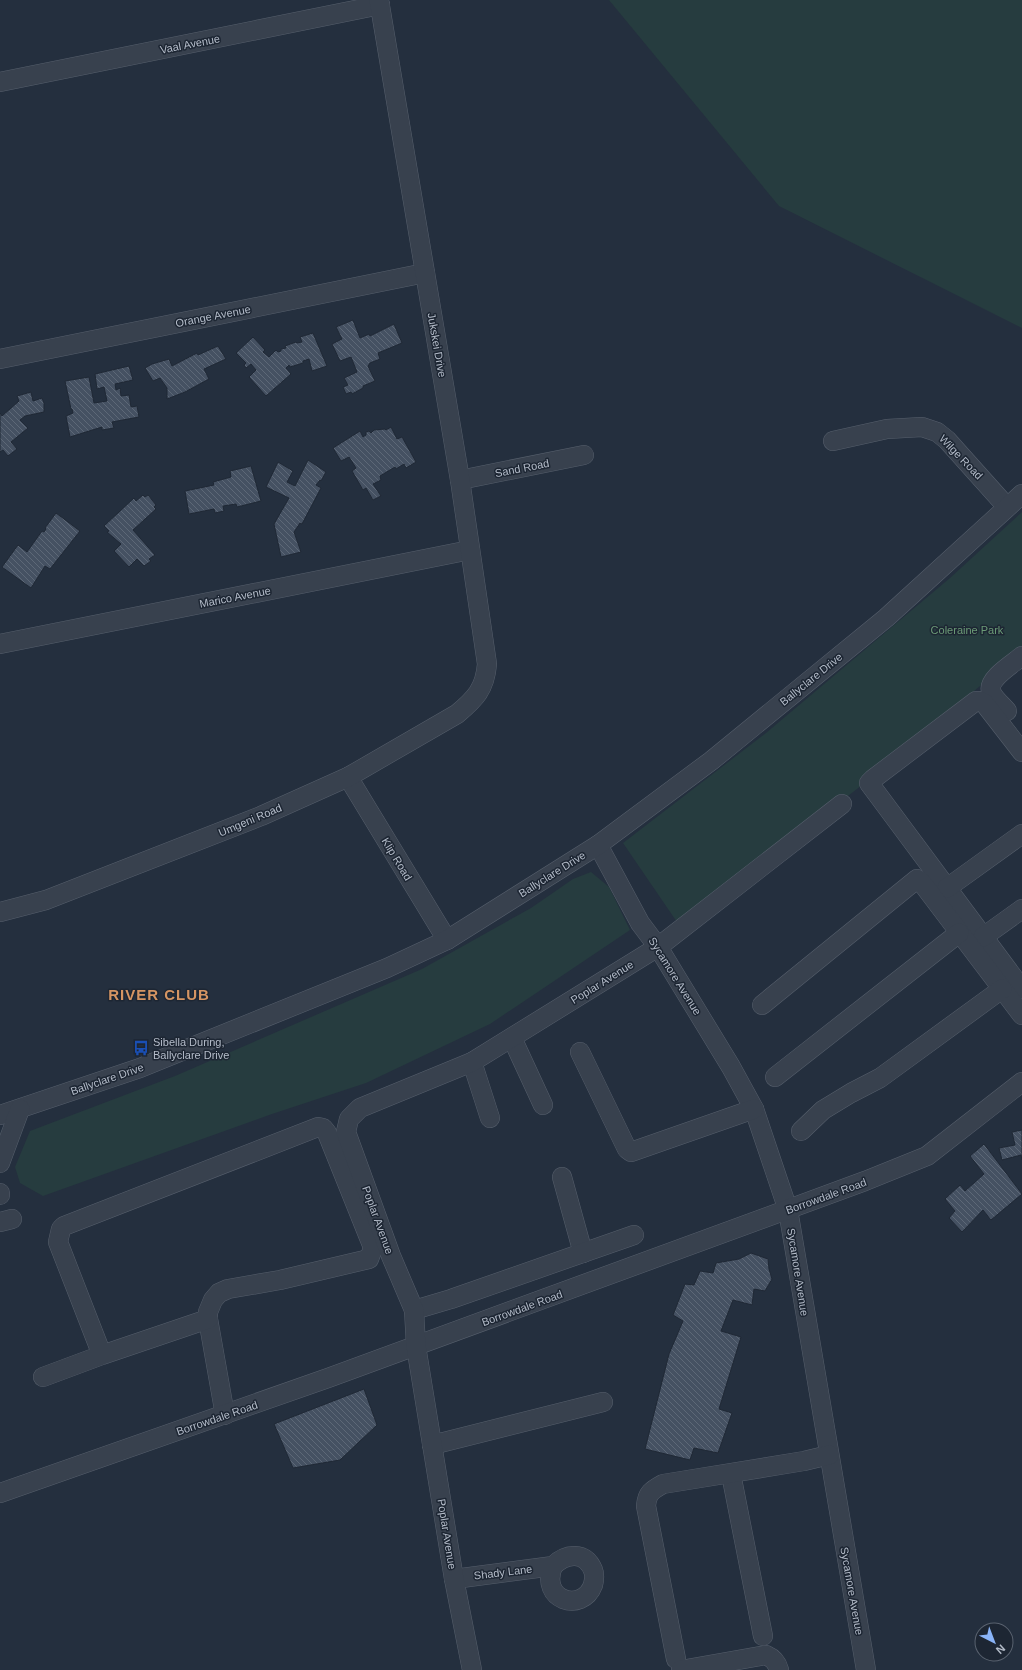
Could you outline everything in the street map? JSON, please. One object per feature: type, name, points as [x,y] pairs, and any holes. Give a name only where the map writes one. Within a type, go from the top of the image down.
[{"type":"street","name":"Vaal Avenue","points":[[0,82],[379,3]]},
{"type":"street","name":"Jukskei Drive","points":[[379,3],[460,480],[487,664],[486,677],[481,690]]},
{"type":"street","name":"Orange Avenue","points":[[0,359],[425,273]]},
{"type":"street","name":"Wilge Road","points":[[833,441],[887,429],[922,427],[937,432],[947,440],[1007,507]]},
{"type":"street","name":"Sand Road","points":[[460,480],[584,455]]},
{"type":"street","name":"Ballyclare Drive","points":[[0,1115],[140,1068],[387,968],[447,940],[598,845],[711,761],[886,618],[1022,494]]},
{"type":"street","name":"Marico Avenue","points":[[0,644],[470,550]]},
{"type":"street","points":[[1022,656],[992,681],[990,687],[991,692],[1022,730]]},
{"type":"street","name":"Umgeni Road","points":[[0,912],[46,900],[101,879],[261,816],[348,777],[457,714],[469,704],[481,690]]},
{"type":"street","points":[[1022,752],[984,703],[976,701],[870,781],[870,785],[983,937],[1016,987],[1022,1015]]},
{"type":"street","name":"Klip Road","points":[[348,777],[447,940]]},
{"type":"street","name":"Poplar Avenue","points":[[472,1670],[454,1578],[416,1346],[414,1310],[391,1256],[346,1132],[348,1119],[360,1108],[472,1062],[658,947],[842,804]]},
{"type":"street","points":[[947,888],[1022,834]]},
{"type":"street","name":"Sycamore Avenue","points":[[598,845],[640,923],[658,947],[731,1067],[754,1109],[788,1210],[866,1670]]},
{"type":"street","points":[[762,1005],[916,880],[922,883],[959,933],[1016,987]]},
{"type":"street","points":[[983,937],[1022,908]]},
{"type":"street","points":[[775,1077],[959,933]]},
{"type":"street","points":[[801,1130],[823,1110],[880,1078],[1016,987]]},
{"type":"street","points":[[512,1038],[543,1104]]},
{"type":"street","points":[[580,1052],[627,1149],[630,1152],[754,1109]]},
{"type":"street","points":[[472,1062],[490,1118]]},
{"type":"street","name":"Borrowdale Road","points":[[0,1493],[225,1415],[865,1181],[927,1156],[1022,1082]]},
{"type":"street","points":[[0,1163],[20,1109]]},
{"type":"street","points":[[102,1355],[58,1242],[58,1236],[61,1229],[64,1226],[310,1130],[318,1127],[323,1128],[327,1133],[372,1245],[372,1251],[369,1259],[280,1280],[228,1289],[219,1294],[213,1300],[208,1312],[208,1320],[225,1415]]},
{"type":"street","points":[[562,1177],[583,1253]]},
{"type":"street","points":[[414,1310],[451,1299],[634,1235]]},
{"type":"street","points":[[43,1377],[102,1355],[208,1320]]},
{"type":"street","points":[[432,1445],[603,1402]]},
{"type":"street","points":[[775,1664],[766,1655],[679,1664],[646,1506],[647,1497],[650,1491],[663,1484],[731,1474],[829,1455]]},
{"type":"street","points":[[731,1474],[763,1636]]},
{"type":"street","name":"Shady Lane","points":[[454,1578],[553,1566]]},
{"type":"green space","points":[[609,0],[1022,0],[1022,328],[779,206]]},
{"type":"green space","name":"Coleraine Park","points":[[1022,512],[1022,651],[857,789],[679,925],[623,843],[766,733],[950,578]]},
{"type":"green space","points":[[591,872],[609,887],[630,930],[490,1024],[366,1083],[272,1114],[43,1196],[20,1183],[15,1167],[30,1131],[175,1076],[422,969],[531,908],[573,879]]},
{"type":"building","points":[[353,320],[360,338],[369,334],[370,336],[394,324],[402,343],[378,353],[380,359],[370,363],[368,366],[375,381],[363,386],[363,388],[352,394],[351,392],[346,394],[343,387],[348,385],[344,378],[357,372],[351,357],[340,361],[332,344],[342,339],[336,327]]},
{"type":"building","points":[[313,333],[327,366],[312,371],[309,359],[303,361],[303,363],[290,367],[289,365],[286,368],[291,374],[266,396],[249,377],[256,370],[251,364],[246,368],[244,365],[246,363],[236,353],[253,337],[265,350],[263,352],[269,357],[276,350],[278,352],[281,351],[281,349],[286,348],[285,346],[296,342],[302,342],[300,337]]},
{"type":"building","points":[[218,346],[226,359],[204,369],[209,379],[185,392],[167,399],[167,388],[160,378],[153,381],[145,368],[152,364],[169,359],[172,366],[197,353],[198,355]]},
{"type":"building","points":[[129,366],[133,380],[115,384],[116,390],[120,388],[121,396],[129,395],[131,407],[137,406],[139,417],[112,422],[114,428],[102,430],[102,427],[70,437],[66,416],[73,413],[65,381],[89,377],[94,403],[107,401],[104,387],[97,389],[95,374]]},
{"type":"building","points":[[31,392],[33,401],[42,398],[44,403],[44,412],[25,416],[20,420],[28,428],[11,442],[17,449],[8,456],[3,450],[0,452],[0,413],[2,416],[19,401],[17,396]]},
{"type":"building","points":[[391,427],[397,439],[402,437],[416,462],[406,468],[404,464],[396,469],[395,467],[380,476],[381,480],[373,484],[381,496],[373,500],[366,488],[363,490],[352,471],[356,468],[349,457],[341,461],[333,448],[360,431],[363,437],[366,435],[366,432],[369,431],[371,433],[374,430],[386,430]]},
{"type":"building","points":[[308,460],[326,472],[321,481],[320,480],[316,485],[321,488],[302,524],[300,523],[294,532],[301,552],[281,557],[274,524],[289,498],[266,487],[278,462],[293,471],[287,482],[295,486]]},
{"type":"building","points":[[251,466],[261,501],[237,507],[236,504],[223,506],[224,511],[215,513],[214,509],[189,514],[185,491],[214,485],[213,482],[231,477],[230,471]]},
{"type":"building","points":[[143,495],[145,497],[148,495],[156,505],[154,507],[156,509],[133,530],[155,555],[149,559],[151,561],[144,566],[137,559],[129,567],[114,551],[121,544],[107,532],[109,531],[104,526],[134,498],[136,501]]},
{"type":"building","points":[[56,513],[80,531],[50,569],[45,566],[31,588],[2,567],[18,545],[27,552],[42,531],[44,532],[46,529],[45,528]]},
{"type":"building","points":[[1022,1130],[1022,1160],[1021,1155],[1002,1160],[999,1148],[1015,1145],[1012,1132]]},
{"type":"building","points":[[984,1144],[1022,1194],[991,1220],[983,1210],[962,1232],[949,1218],[955,1211],[945,1199],[960,1185],[965,1191],[984,1174],[970,1156]]},
{"type":"building","points":[[751,1253],[768,1259],[772,1279],[765,1291],[754,1289],[752,1305],[733,1300],[721,1331],[741,1337],[719,1409],[732,1413],[718,1453],[694,1448],[690,1460],[645,1449],[669,1354],[683,1321],[673,1315],[685,1284],[694,1285],[700,1271],[713,1273],[716,1263],[739,1259]]},
{"type":"building","points":[[364,1389],[377,1425],[340,1460],[293,1468],[274,1424]]},
{"type":"place","name":"Sibella During, Ballyclare Drive","points":[[141,1048]]},
{"type":"district","name":"RIVER CLUB","points":[[159,995]]}]
